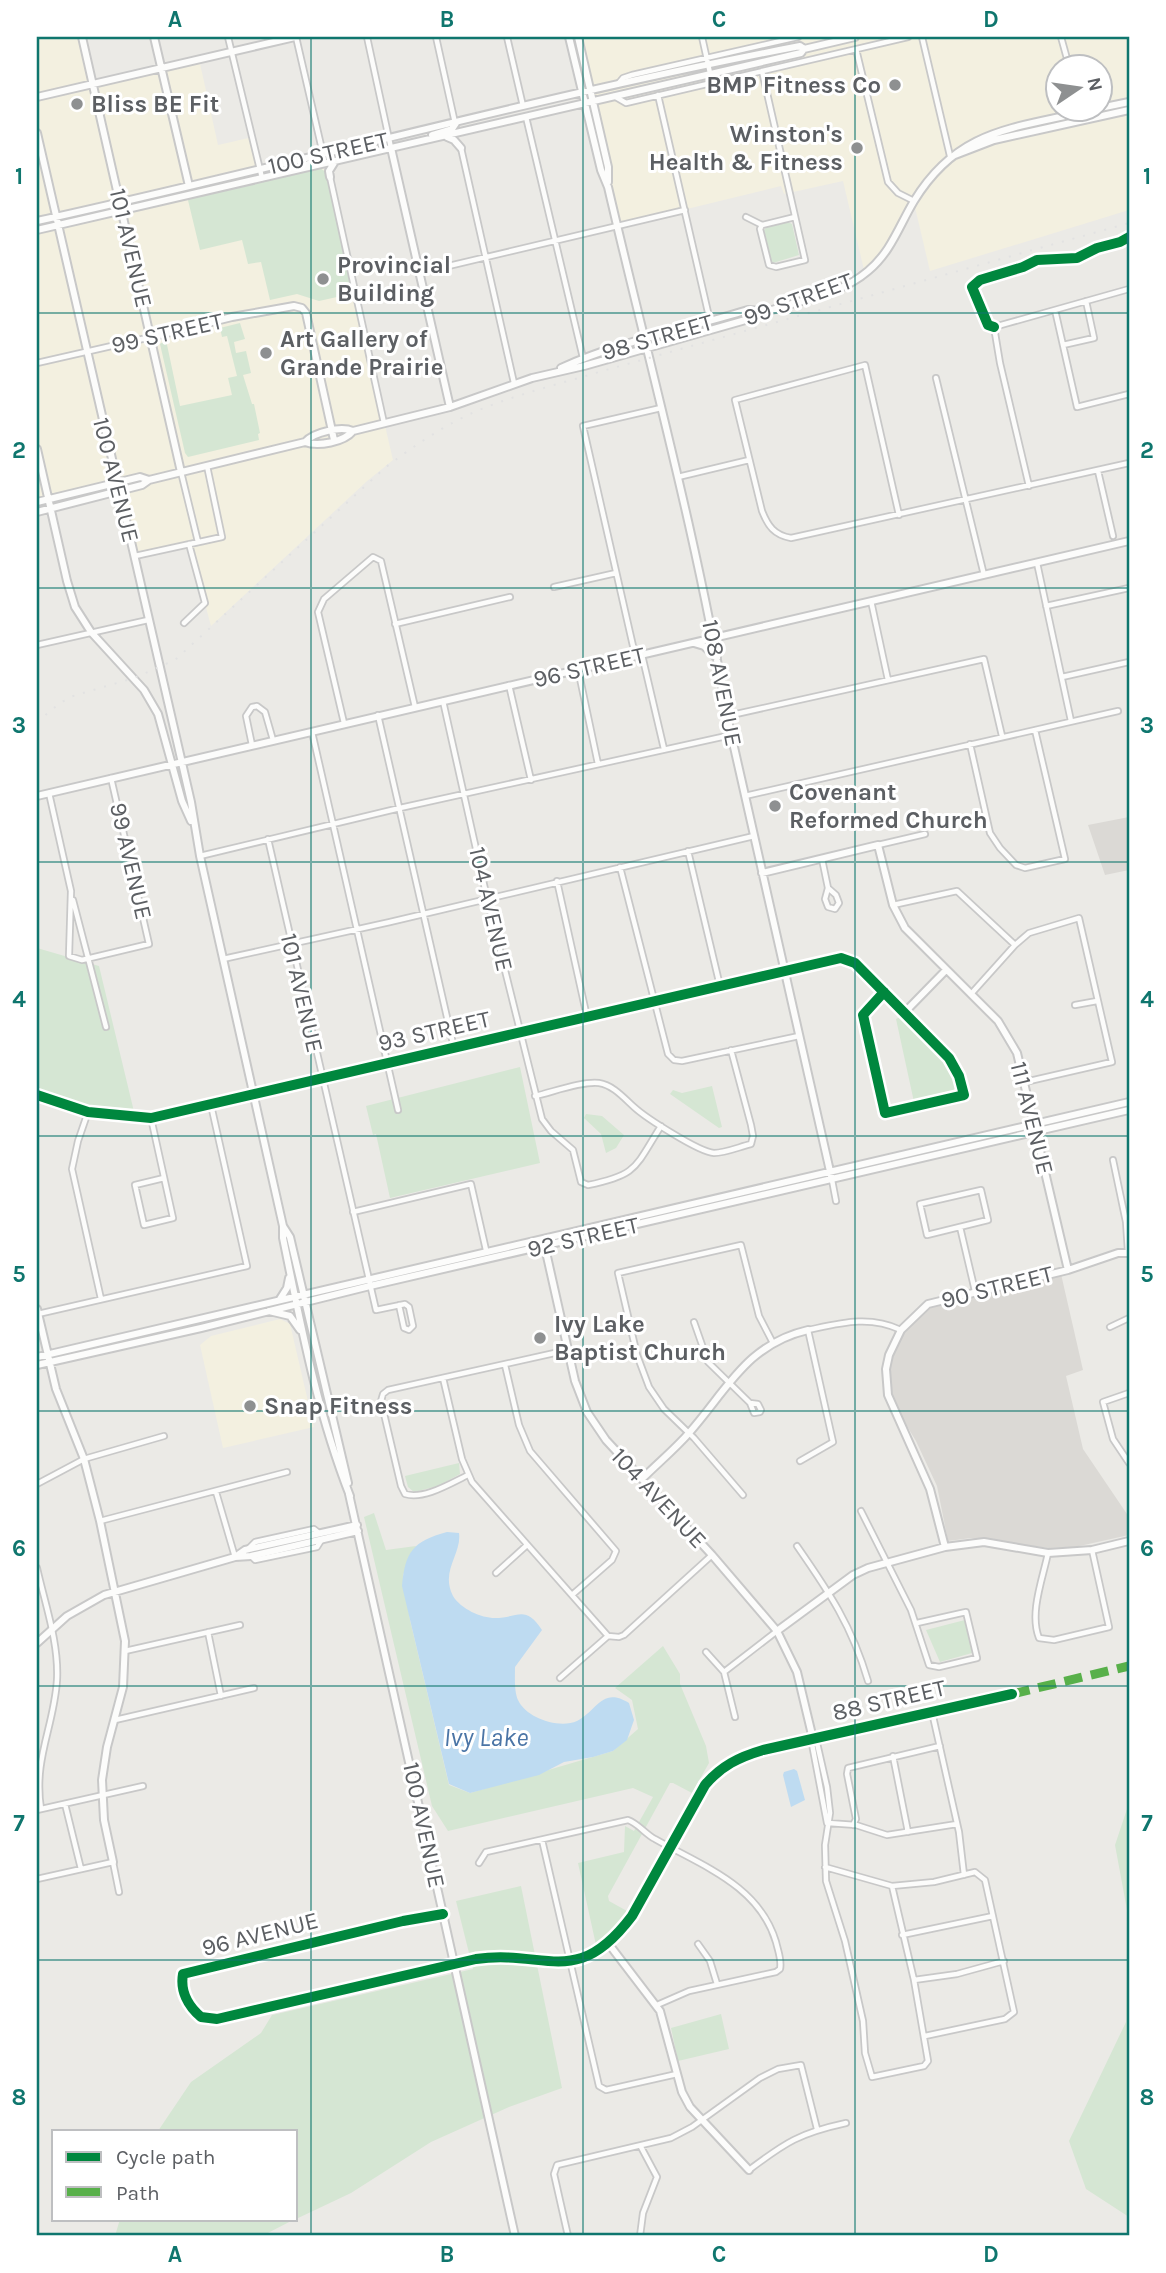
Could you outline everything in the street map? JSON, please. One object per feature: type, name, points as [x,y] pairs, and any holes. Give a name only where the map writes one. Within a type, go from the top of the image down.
[{"type":"street","name":"101 AVENUE","points":[[82,37],[198,542]]},
{"type":"street","points":[[154,37],[191,195]]},
{"type":"street","points":[[228,37],[262,178]]},
{"type":"street","points":[[37,97],[295,37],[323,154],[320,159],[300,170]]},
{"type":"street","points":[[367,37],[450,407]]},
{"type":"street","points":[[425,140],[452,129],[456,123],[436,37]]},
{"type":"street","points":[[507,37],[523,107]]},
{"type":"street","name":"108 AVENUE","points":[[569,37],[601,170],[608,187],[677,477],[718,659],[727,716],[832,1180]]},
{"type":"street","name":"108 AVENUE","points":[[578,37],[608,167],[608,187]]},
{"type":"street","points":[[702,37],[711,78]]},
{"type":"street","name":"100 STREET","points":[[37,220],[582,93],[798,37]]},
{"type":"street","name":"100 STREET","points":[[614,96],[626,103],[659,95],[801,53],[804,49],[855,37]]},
{"type":"street","name":"100 STREET","points":[[37,230],[614,96],[762,71],[908,37]]},
{"type":"street","points":[[922,37],[950,156],[994,141],[1078,122]]},
{"type":"street","points":[[769,52],[779,41]]},
{"type":"street","name":"100 STREET","points":[[708,62],[800,46],[804,49]]},
{"type":"street","points":[[856,49],[888,182],[898,193],[914,201]]},
{"type":"street","points":[[762,71],[805,260],[776,267],[767,262],[760,229],[762,225]]},
{"type":"street","points":[[659,95],[711,325]]},
{"type":"street","points":[[526,117],[583,358]]},
{"type":"street","name":"99 STREET","points":[[711,325],[750,318],[838,289],[865,274],[894,242],[914,201],[950,156],[994,132],[1044,120]]},
{"type":"street","points":[[461,148],[467,132]]},
{"type":"street","name":"100 AVENUE","points":[[37,133],[191,802],[193,826],[283,1226],[290,1272],[300,1299],[346,1468],[453,1966],[515,2236]]},
{"type":"street","points":[[445,136],[454,140],[461,148],[514,383]]},
{"type":"street","points":[[335,162],[329,171],[330,177],[384,423]]},
{"type":"street","points":[[317,166],[330,177]]},
{"type":"street","points":[[419,272],[685,210]]},
{"type":"street","points":[[746,217],[762,225],[795,217]]},
{"type":"street","points":[[1029,486],[994,327],[1129,289]]},
{"type":"street","points":[[1063,345],[1094,338],[1086,301]]},
{"type":"street","name":"99 STREET","points":[[37,363],[232,317],[298,306],[306,313],[332,432]]},
{"type":"street","points":[[1055,310],[1077,407],[1129,394]]},
{"type":"street","name":"98 STREET","points":[[550,373],[583,358],[711,325]]},
{"type":"street","name":"98 STREET","points":[[37,512],[142,485],[149,480],[305,442],[310,436],[346,429],[353,431],[450,407],[514,383],[584,366],[646,343]]},
{"type":"street","points":[[899,515],[865,365],[735,400],[768,526],[780,536],[791,538],[965,501],[1129,464]]},
{"type":"street","points":[[936,378],[984,575]]},
{"type":"street","points":[[661,408],[583,426],[633,646],[642,655],[664,749]]},
{"type":"street","name":"98 STREET","points":[[305,442],[312,445],[348,437],[353,431]]},
{"type":"street","points":[[332,432],[334,440]]},
{"type":"street","points":[[37,449],[69,590],[79,615],[151,701],[164,729],[172,763]]},
{"type":"street","points":[[677,477],[749,460]]},
{"type":"street","points":[[135,556],[222,537],[207,466]]},
{"type":"street","points":[[1097,471],[1113,536]]},
{"type":"street","name":"98 STREET","points":[[37,502],[140,477],[149,480]]},
{"type":"street","name":"96 STREET","points":[[37,796],[1129,541]]},
{"type":"street","points":[[184,623],[205,603],[189,544]]},
{"type":"street","points":[[344,723],[318,612],[324,599],[373,557],[381,561],[415,707]]},
{"type":"street","points":[[1037,563],[1071,721]]},
{"type":"street","points":[[554,587],[617,573]]},
{"type":"street","points":[[1046,606],[1129,588]]},
{"type":"street","points":[[395,624],[510,597]]},
{"type":"street","points":[[872,601],[888,680]]},
{"type":"street","points":[[37,645],[148,620]]},
{"type":"street","points":[[692,642],[704,646],[718,659]]},
{"type":"street","points":[[727,716],[985,659],[1002,736]]},
{"type":"street","points":[[1062,677],[1129,662]]},
{"type":"street","points":[[578,669],[598,764]]},
{"type":"street","points":[[509,685],[531,780]]},
{"type":"street","name":"104 AVENUE","points":[[442,701],[535,1096],[545,1124],[573,1150],[581,1182],[584,1184],[628,1174],[661,1126]]},
{"type":"street","points":[[252,745],[246,716],[252,706],[265,712],[273,740]]},
{"type":"street","points":[[745,796],[1118,711]]},
{"type":"street","points":[[378,715],[454,1048]]},
{"type":"street","points":[[970,744],[990,833],[1016,865],[1025,868],[1065,859],[1035,730]]},
{"type":"street","points":[[312,731],[398,1111]]},
{"type":"street","points":[[200,856],[731,734]]},
{"type":"street","name":"100 AVENUE","points":[[172,763],[182,801],[193,826]]},
{"type":"street","name":"99 AVENUE","points":[[88,958],[149,944],[111,778]]},
{"type":"street","points":[[49,793],[106,1027]]},
{"type":"street","points":[[762,873],[925,834]]},
{"type":"street","points":[[223,959],[754,836]]},
{"type":"street","name":"101 AVENUE","points":[[268,839],[376,1310],[399,1306]]},
{"type":"street","name":"111 AVENUE","points":[[878,845],[893,905],[905,928],[998,1021],[1017,1053],[1068,1270]]},
{"type":"street","points":[[688,851],[720,986]]},
{"type":"street","points":[[822,859],[828,888]]},
{"type":"street","points":[[620,867],[653,1002],[670,1057],[682,1061],[799,1036]]},
{"type":"street","points":[[557,881],[587,1017]]},
{"type":"street","points":[[71,891],[69,956],[82,960],[88,958]]},
{"type":"street","points":[[893,905],[957,891],[1015,945]]},
{"type":"street","points":[[971,994],[1029,933],[1079,918],[1112,1062],[1025,1082]]},
{"type":"street","name":"93 STREET","points":[[37,1095],[88,1112],[150,1118],[841,958],[855,964],[884,992]]},
{"type":"street","points":[[904,1013],[946,970]]},
{"type":"street","points":[[884,992],[949,1058],[959,1076],[964,1095],[885,1113],[863,1015],[884,992]]},
{"type":"street","points":[[1075,1005],[1097,1001]]},
{"type":"street","points":[[535,1096],[590,1083],[601,1083],[611,1087],[638,1111],[661,1126],[713,1153],[751,1144],[753,1136],[731,1050]]},
{"type":"street","name":"92 STREET","points":[[369,1282],[486,1250],[543,1242],[830,1171],[1129,1102]]},
{"type":"street","points":[[120,1892],[104,1820],[102,1796],[104,1756],[123,1687],[124,1632],[84,1459],[60,1400],[37,1311],[247,1266],[211,1105]]},
{"type":"street","name":"92 STREET","points":[[37,1365],[267,1311],[300,1299],[369,1282],[832,1180],[1129,1110]]},
{"type":"street","points":[[88,1112],[72,1169],[101,1299]]},
{"type":"street","points":[[150,1118],[164,1178],[173,1218],[144,1225],[135,1185],[164,1178]]},
{"type":"street","points":[[1113,1160],[1126,1222],[1129,1253]]},
{"type":"street","points":[[832,1180],[836,1201]]},
{"type":"street","points":[[353,1212],[471,1184],[486,1250]]},
{"type":"street","points":[[981,1190],[988,1220],[960,1227],[927,1235],[920,1204],[981,1190]]},
{"type":"street","name":"100 AVENUE","points":[[283,1226],[290,1237],[300,1299],[302,1333],[328,1437],[350,1496]]},
{"type":"street","points":[[960,1227],[975,1291]]},
{"type":"street","name":"104 AVENUE","points":[[543,1242],[578,1391],[592,1421],[777,1631],[797,1672],[813,1739]]},
{"type":"street","points":[[743,1494],[659,1403],[645,1379],[618,1273],[741,1245],[759,1316],[773,1343]]},
{"type":"street","name":"90 STREET","points":[[901,1330],[928,1304],[1068,1270],[1109,1255],[1129,1253]]},
{"type":"street","points":[[279,1300],[287,1288],[290,1272]]},
{"type":"street","name":"92 STREET","points":[[37,1357],[279,1300],[300,1299]]},
{"type":"street","points":[[405,1304],[409,1307],[413,1326],[409,1329],[404,1328],[399,1306],[405,1304]]},
{"type":"street","points":[[267,1311],[290,1316],[302,1333]]},
{"type":"street","points":[[1110,1327],[1129,1318]]},
{"type":"street","points":[[643,1478],[689,1433],[745,1363],[773,1343],[808,1331],[858,1320],[884,1323],[901,1330],[889,1355],[886,1369],[888,1395],[930,1489],[945,1547]]},
{"type":"street","points":[[694,1322],[708,1362],[750,1403]]},
{"type":"street","points":[[800,1461],[833,1441],[808,1331]]},
{"type":"street","points":[[468,1475],[441,1488],[407,1495],[401,1486],[381,1401],[383,1394],[388,1390],[568,1350]]},
{"type":"street","points":[[505,1365],[522,1435],[534,1456],[616,1551],[612,1560],[572,1595]]},
{"type":"street","points":[[443,1378],[458,1445],[468,1475],[482,1495],[608,1636],[619,1637],[624,1634],[712,1555]]},
{"type":"street","points":[[1129,1393],[1103,1402],[1113,1440],[1129,1463]]},
{"type":"street","points":[[37,1484],[84,1459],[164,1436]]},
{"type":"street","points":[[100,1521],[286,1472]]},
{"type":"street","points":[[216,1492],[235,1557]]},
{"type":"street","points":[[861,1511],[916,1623],[931,1667],[977,1658],[966,1612],[916,1623]]},
{"type":"street","points":[[37,1643],[82,1606],[114,1591],[250,1552],[358,1528]]},
{"type":"street","points":[[250,1552],[251,1544],[255,1542],[314,1529],[321,1536]]},
{"type":"street","points":[[724,1672],[828,1591],[853,1575],[887,1563],[945,1547],[984,1542],[1048,1553],[1091,1550],[1129,1541]]},
{"type":"street","points":[[496,1573],[527,1545]]},
{"type":"street","points":[[797,1546],[828,1591],[856,1643],[867,1681]]},
{"type":"street","points":[[1048,1553],[1036,1613],[1037,1633],[1039,1639],[1054,1640],[1109,1627],[1091,1550]]},
{"type":"street","points":[[37,1570],[51,1629],[57,1680],[55,1700],[40,1761],[39,1810],[143,1786]]},
{"type":"street","points":[[125,1651],[240,1625]]},
{"type":"street","points":[[208,1632],[221,1696]]},
{"type":"street","points":[[561,1678],[608,1636]]},
{"type":"street","points":[[706,1652],[724,1672],[735,1717]]},
{"type":"street","points":[[115,1720],[254,1688]]},
{"type":"street","name":"88 STREET","points":[[608,1943],[619,1934],[632,1916],[705,1785],[714,1774],[745,1755],[1012,1694]]},
{"type":"street","points":[[932,1712],[957,1824],[964,1874]]},
{"type":"street","points":[[813,1739],[828,1824],[825,1867],[827,1881],[845,1941],[863,2021],[865,2053],[872,2077],[926,2065],[928,2061],[914,1980],[892,1886]]},
{"type":"street","points":[[853,1825],[856,1819],[848,1768],[940,1746]]},
{"type":"street","points":[[893,1756],[908,1832]]},
{"type":"street","points":[[65,1804],[81,1870]]},
{"type":"street","points":[[479,1863],[486,1852],[625,1820],[631,1821],[649,1836],[729,1880],[753,1901],[766,1917],[774,1935],[780,1969],[684,1993],[657,2005]]},
{"type":"street","points":[[828,1824],[853,1825],[887,1835],[957,1824]]},
{"type":"street","points":[[542,1840],[601,2089],[677,2074]]},
{"type":"street","points":[[37,1879],[113,1862]]},
{"type":"street","points":[[825,1867],[858,1874],[867,1880],[892,1886],[934,1882],[975,1872],[985,1880],[1014,2012],[1005,2019],[925,2036]]},
{"type":"street","name":"96 AVENUE","points":[[443,1914],[403,1921],[183,1974],[182,1981],[187,2002],[194,2011],[201,2017],[217,2019],[453,1966]]},
{"type":"street","points":[[902,1935],[993,1916]]},
{"type":"street","points":[[453,1966],[494,1957],[548,1963],[570,1962],[592,1954],[608,1943],[657,2005],[685,2100],[701,2121],[749,2170],[790,2141],[817,2129],[846,2123]]},
{"type":"street","points":[[698,1944],[710,1961],[717,1984]]},
{"type":"street","points":[[914,1980],[1004,1961]]},
{"type":"street","points":[[568,2236],[554,2174],[555,2167],[671,2138],[701,2121],[760,2078],[778,2069],[801,2065],[817,2129]]},
{"type":"street","points":[[640,2236],[643,2213],[657,2177],[641,2147]]},
{"type":"shaded area","points":[[37,37],[82,37],[93,83],[199,59],[218,145],[253,137],[262,178],[322,168],[326,171],[393,460],[211,626],[189,544],[135,556],[118,491],[37,512]]},
{"type":"shaded area","points":[[578,37],[1129,37],[1129,210],[930,271],[914,203],[900,231],[865,274],[843,181],[784,194],[781,186],[617,226],[608,187],[608,167]]},
{"type":"shaded area","points":[[1129,817],[1129,870],[1105,875],[1088,825]]},
{"type":"shaded area","points":[[1061,1274],[1083,1370],[1066,1376],[1083,1449],[1129,1517],[1129,1535],[1075,1547],[1049,1548],[971,1538],[948,1541],[937,1486],[916,1441],[888,1395],[886,1369],[901,1330],[928,1304]]},
{"type":"shaded area","points":[[280,1319],[290,1324],[314,1427],[223,1448],[200,1345],[211,1336]]},
{"type":"green space","points":[[318,166],[328,174],[355,293],[319,301],[297,294],[270,300],[261,262],[248,264],[242,240],[200,250],[187,196]]},
{"type":"green space","points":[[788,222],[792,224],[799,255],[773,263],[764,230],[768,226]]},
{"type":"green space","points":[[240,323],[245,339],[234,342],[236,353],[246,351],[251,373],[243,375],[254,404],[259,440],[188,457],[160,344],[166,340],[180,406],[232,395],[228,378],[237,376],[227,336],[222,337],[220,328]]},
{"type":"green space","points":[[37,948],[99,966],[136,1120],[86,1114],[37,1096]]},
{"type":"green space","points":[[900,1017],[947,1062],[955,1088],[952,1093],[914,1102],[896,1019]]},
{"type":"green space","points":[[520,1067],[540,1163],[390,1198],[376,1134],[373,1135],[366,1106]]},
{"type":"green space","points":[[712,1086],[722,1127],[719,1128],[670,1094],[673,1090],[682,1093]]},
{"type":"green space","points":[[586,1114],[602,1116],[624,1135],[616,1148],[606,1153],[601,1134],[584,1118]]},
{"type":"green space","points":[[459,1463],[460,1474],[438,1486],[414,1492],[408,1487],[405,1476]]},
{"type":"green space","points":[[374,1513],[386,1550],[416,1546],[403,1575],[410,1620],[449,1785],[470,1793],[613,1751],[638,1729],[632,1700],[615,1688],[663,1646],[680,1674],[680,1684],[706,1746],[709,1763],[692,1793],[670,1783],[608,1896],[609,1901],[627,1911],[613,1930],[596,1945],[578,1863],[624,1852],[625,1826],[634,1831],[653,1797],[633,1788],[448,1831],[432,1806],[364,1517]]},
{"type":"green space","points":[[965,1620],[972,1653],[940,1662],[926,1630]]},
{"type":"green space","points":[[1129,1803],[1129,2217],[1086,2189],[1069,2141],[1126,2022],[1127,1910],[1115,1845]]},
{"type":"green space","points":[[521,1886],[562,2088],[509,2107],[431,2142],[351,2193],[298,2218],[298,2130],[159,2130],[191,2082],[261,2033],[272,2015],[473,1969],[456,1901]]},
{"type":"green space","points":[[721,2014],[729,2049],[678,2061],[671,2028]]},
{"type":"green space","points":[[120,2220],[293,2220],[262,2236],[115,2236]]},
{"type":"water","name":"Ivy Lake","points":[[447,1532],[459,1533],[449,1579],[457,1601],[472,1612],[490,1618],[526,1615],[542,1630],[515,1667],[516,1692],[522,1706],[535,1717],[561,1724],[577,1721],[606,1699],[620,1698],[629,1703],[634,1720],[627,1740],[613,1751],[564,1762],[539,1775],[470,1793],[449,1784],[402,1586],[406,1564],[413,1550],[426,1539]]},
{"type":"water","points":[[794,1769],[797,1771],[805,1800],[791,1807],[783,1775],[784,1772]]},
{"type":"railway","points":[[37,722],[73,696],[134,678],[175,660],[386,467],[431,436],[479,410],[554,385],[1129,223]]},
{"type":"marked path","points":[[1012,1694],[1129,1666]]},
{"type":"cycle path","points":[[994,327],[988,325],[972,287],[980,280],[1037,260],[1077,258],[1129,237]]},
{"type":"cycle path","points":[[37,1095],[88,1112],[151,1118],[841,958],[855,963],[949,1058],[959,1076],[964,1095],[885,1113],[863,1015],[884,992]]},
{"type":"cycle path","points":[[443,1914],[403,1921],[183,1974],[184,1992],[192,2008],[201,2017],[217,2019],[476,1959],[501,1957],[560,1962],[594,1953],[612,1939],[632,1916],[705,1785],[717,1772],[731,1763],[763,1750],[1012,1694]]},
{"type":"place","name":"BMP Fitness Co","points":[[895,85]]},
{"type":"place","name":"Bliss BE Fit","points":[[77,104]]},
{"type":"place","name":"Winston's Health & Fitness","points":[[857,148]]},
{"type":"place","name":"Provincial Building","points":[[323,279]]},
{"type":"place","name":"Art Gallery of Grande Prairie","points":[[266,353]]},
{"type":"place","name":"Covenant Reformed Church","points":[[775,806]]},
{"type":"place","name":"Ivy Lake Baptist Church","points":[[540,1338]]},
{"type":"place","name":"Snap Fitness","points":[[250,1406]]}]
